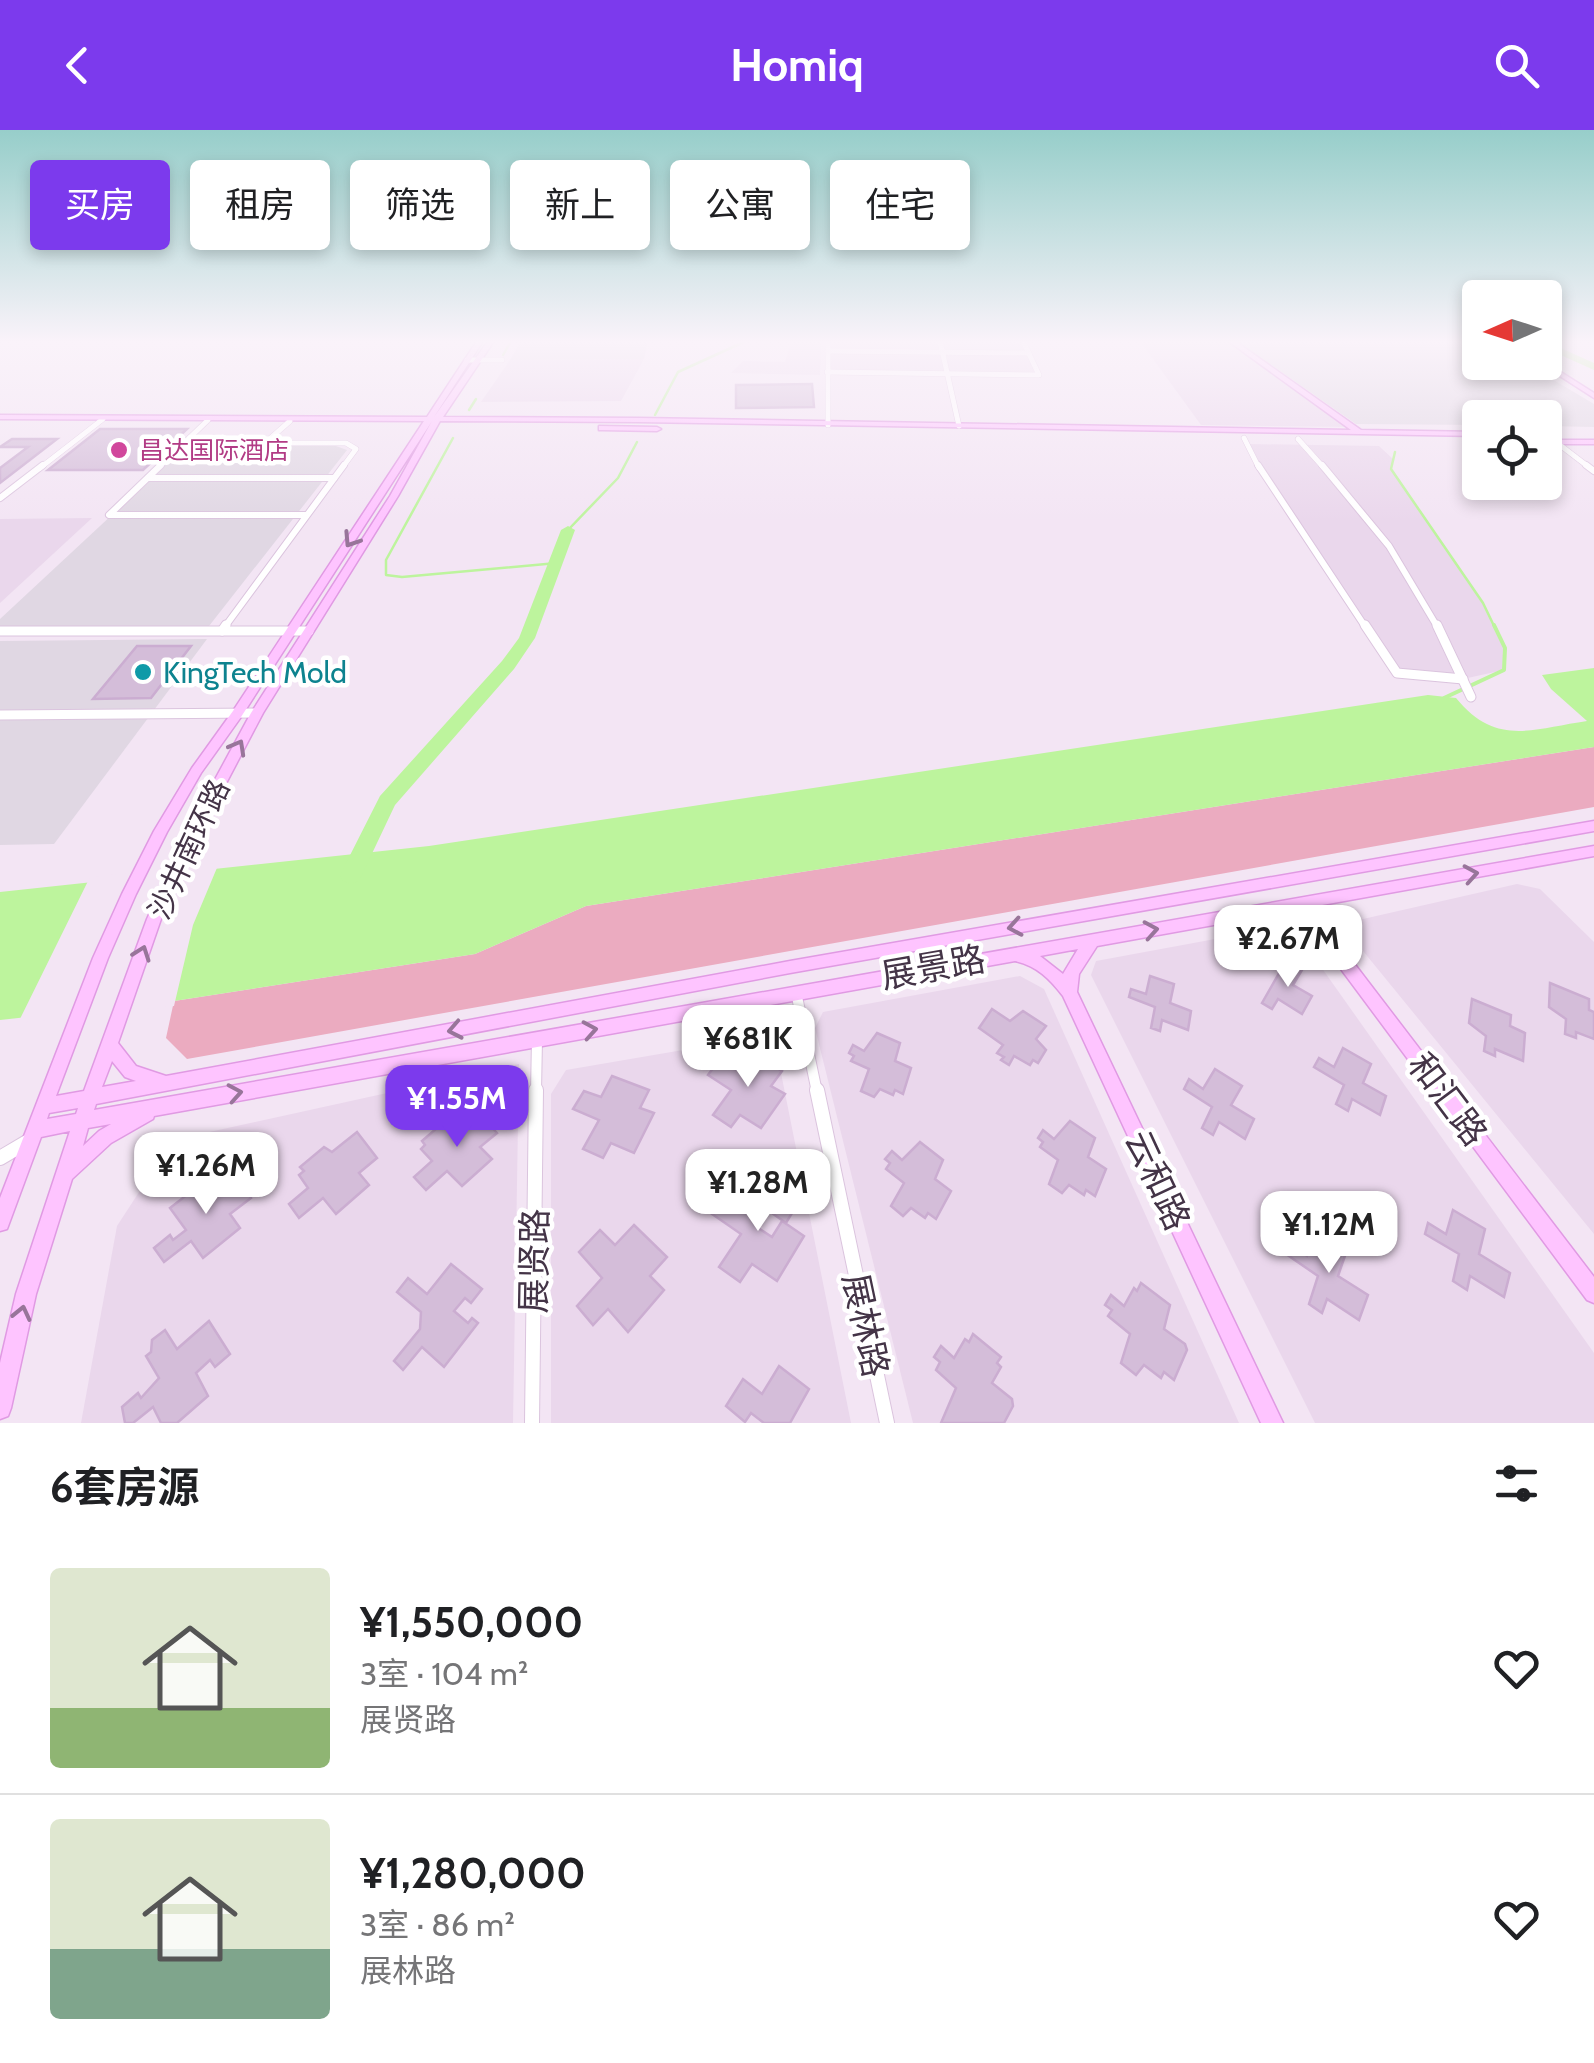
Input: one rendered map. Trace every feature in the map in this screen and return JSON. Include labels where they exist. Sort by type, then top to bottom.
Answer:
[{"type":"main road","name":"沙井南环路","points":[[0,1408],[26,1294],[82,1120],[154,918],[193,833],[258,713],[445,401]]},
{"type":"main road","points":[[1315,401],[1361,434]]},
{"type":"main road","points":[[394,427],[442,406],[469,420]]},
{"type":"main road","points":[[429,425],[469,420],[828,424],[1244,438],[1462,438]]},
{"type":"main road","points":[[0,421],[1462,437]]},
{"type":"main road","name":"沙井南环路","points":[[0,1222],[4,1198],[34,1133],[98,966],[158,836],[210,747],[237,714],[412,442],[429,425]]},
{"type":"main road","points":[[394,427],[412,442]]},
{"type":"main road","points":[[1562,437],[1594,434]]},
{"type":"main road","points":[[1562,442],[1594,442]]},
{"type":"main road","name":"展景路","points":[[44,1106],[771,971],[1594,826]]},
{"type":"main road","name":"展景路","points":[[34,1133],[82,1120],[1594,851]]},
{"type":"main road","name":"和汇路","points":[[1301,904],[1594,1293]]},
{"type":"main road","points":[[1069,992],[1071,972],[1093,940]]},
{"type":"main road","points":[[1010,954],[1031,958],[1052,970],[1069,992]]},
{"type":"main road","name":"云和路","points":[[1069,992],[1272,1423]]},
{"type":"main road","points":[[109,1045],[131,1072],[167,1083]]},
{"type":"main road","points":[[65,1174],[105,1137],[158,1107]]},
{"type":"street","points":[[828,401],[828,424]]},
{"type":"street","points":[[954,401],[959,426]]},
{"type":"street","points":[[0,498],[98,422]]},
{"type":"street","points":[[205,423],[109,516],[306,516]]},
{"type":"street","points":[[265,444],[286,424]]},
{"type":"street","points":[[1244,438],[1260,470],[1397,673],[1464,680]]},
{"type":"street","points":[[1298,439],[1358,504],[1459,666],[1471,698]]},
{"type":"street","points":[[183,444],[346,442],[356,449],[222,631]]},
{"type":"street","points":[[1562,447],[1594,471]]},
{"type":"street","points":[[148,478],[334,478]]},
{"type":"street","points":[[0,630],[309,631]]},
{"type":"street","points":[[0,715],[258,713]]},
{"type":"street","name":"展林路","points":[[796,992],[887,1423]]},
{"type":"street","name":"展贤路","points":[[532,1423],[536,1039]]},
{"type":"street","points":[[0,1158],[34,1133]]},
{"type":"shaded area","points":[[1184,401],[1316,401],[1352,427],[1201,425]]},
{"type":"shaded area","points":[[1324,401],[1462,401],[1462,425],[1356,424]]},
{"type":"shaded area","points":[[1562,401],[1594,404],[1594,427],[1562,426]]},
{"type":"shaded area","points":[[1247,444],[1379,446],[1393,459],[1391,469],[1483,603],[1505,648],[1504,670],[1463,679],[1397,673],[1260,470]]},
{"type":"shaded area","points":[[186,446],[336,446],[347,450],[202,635],[0,636],[0,619]]},
{"type":"shaded area","points":[[92,518],[0,603],[0,519]]},
{"type":"shaded area","points":[[207,639],[54,844],[0,845],[0,641]]},
{"type":"shaded area","points":[[1594,668],[1594,747],[586,906],[475,954],[174,1001],[0,1020],[0,892],[429,846],[1428,695],[1456,698],[1471,713],[1501,729],[1532,730],[1587,721],[1551,689],[1542,675]]},
{"type":"shaded area","points":[[1594,747],[1594,807],[187,1059],[166,1038],[174,1001],[475,954],[586,906]]},
{"type":"shaded area","points":[[1517,884],[1540,889],[1594,942],[1594,1234],[1341,924]]},
{"type":"shaded area","points":[[1275,928],[1302,940],[1594,1353],[1594,1423],[1315,1423],[1091,975],[1096,961]]},
{"type":"shaded area","points":[[1020,976],[1044,989],[1239,1423],[913,1423],[815,1028],[823,1012]]},
{"type":"shaded area","points":[[759,1037],[775,1043],[851,1423],[551,1423],[551,1094],[566,1070]]},
{"type":"shaded area","points":[[519,1064],[513,1423],[81,1423],[117,1226],[173,1140]]},
{"type":"pier","points":[[219,863],[193,925],[174,1006],[18,1023],[90,877]]},
{"type":"building","points":[[736,401],[814,401],[814,407],[736,408]]},
{"type":"building","name":"昌达国际酒店","points":[[100,429],[187,429],[143,470],[48,470]]},
{"type":"building","points":[[12,439],[57,439],[0,483],[0,468],[28,447],[0,447]]},
{"type":"building","name":"KingTech Mold","points":[[137,646],[191,646],[151,698],[93,699]]},
{"type":"building","points":[[1286,961],[1302,970],[1293,985],[1312,996],[1302,1014],[1278,999],[1272,1009],[1262,1003]]},
{"type":"building","points":[[1150,976],[1174,984],[1170,1003],[1191,1011],[1188,1030],[1162,1020],[1160,1031],[1151,1028],[1155,1007],[1129,997],[1131,989],[1146,994]]},
{"type":"building","points":[[1550,983],[1589,999],[1589,1010],[1594,1012],[1594,1039],[1576,1032],[1576,1038],[1565,1034],[1566,1019],[1549,1007]]},
{"type":"building","points":[[1472,999],[1511,1015],[1510,1026],[1525,1033],[1523,1061],[1495,1049],[1495,1056],[1484,1051],[1486,1036],[1469,1023]]},
{"type":"building","points":[[992,1009],[1010,1021],[1023,1011],[1046,1026],[1036,1039],[1046,1050],[1038,1063],[1033,1060],[1030,1065],[1014,1056],[1009,1065],[1001,1060],[1004,1057],[997,1053],[1003,1045],[979,1028]]},
{"type":"building","points":[[877,1033],[900,1043],[895,1061],[911,1068],[903,1094],[895,1090],[893,1095],[880,1089],[874,1097],[861,1091],[869,1069],[851,1061],[854,1056],[849,1053],[853,1045],[864,1051]]},
{"type":"building","points":[[1343,1048],[1371,1064],[1363,1083],[1386,1096],[1380,1115],[1352,1099],[1348,1111],[1336,1104],[1344,1085],[1314,1067],[1319,1058],[1334,1067]]},
{"type":"building","points":[[749,1051],[782,1071],[771,1086],[785,1094],[761,1128],[740,1115],[731,1127],[713,1115],[731,1090],[708,1075],[720,1059],[735,1069]]},
{"type":"building","points":[[1215,1069],[1242,1086],[1231,1105],[1254,1119],[1245,1139],[1219,1122],[1213,1135],[1202,1128],[1212,1107],[1184,1089],[1189,1079],[1203,1089]]},
{"type":"building","points":[[612,1076],[649,1090],[640,1108],[654,1113],[634,1153],[611,1143],[603,1158],[583,1149],[599,1120],[573,1109],[584,1091],[601,1097]]},
{"type":"building","points":[[474,1108],[497,1133],[480,1147],[492,1159],[462,1186],[447,1171],[426,1190],[414,1177],[432,1161],[421,1149],[425,1145],[422,1141],[444,1122],[451,1127]]},
{"type":"building","points":[[1070,1121],[1095,1138],[1088,1157],[1106,1169],[1095,1196],[1086,1190],[1084,1195],[1069,1185],[1062,1193],[1049,1184],[1058,1160],[1040,1147],[1043,1142],[1038,1138],[1043,1130],[1054,1139]]},
{"type":"building","points":[[357,1132],[377,1158],[359,1173],[369,1185],[336,1214],[323,1198],[299,1218],[289,1204],[308,1188],[299,1175],[304,1171],[300,1167],[324,1147],[332,1152]]},
{"type":"building","points":[[920,1142],[943,1160],[935,1179],[951,1191],[936,1219],[928,1213],[925,1218],[911,1208],[903,1216],[891,1206],[904,1183],[886,1169],[890,1163],[885,1159],[892,1151],[902,1160]]},
{"type":"building","points":[[232,1171],[251,1198],[230,1214],[240,1228],[203,1258],[191,1241],[164,1262],[154,1248],[170,1235],[173,1240],[186,1230],[170,1208],[197,1187],[204,1193]]},
{"type":"building","points":[[758,1183],[795,1208],[786,1223],[769,1211],[758,1228],[772,1237],[782,1221],[804,1236],[777,1281],[752,1264],[740,1282],[719,1267],[741,1234],[712,1214],[726,1194],[743,1206]]},
{"type":"building","points":[[1453,1210],[1485,1229],[1479,1254],[1510,1273],[1504,1297],[1470,1276],[1467,1290],[1453,1281],[1459,1254],[1425,1234],[1428,1223],[1446,1234]]},
{"type":"building","points":[[634,1225],[667,1257],[650,1276],[664,1290],[628,1332],[608,1309],[593,1325],[577,1306],[602,1278],[579,1252],[600,1230],[615,1245]]},
{"type":"building","points":[[1317,1230],[1347,1250],[1338,1276],[1368,1295],[1359,1320],[1327,1299],[1322,1313],[1309,1304],[1318,1276],[1286,1254],[1290,1243],[1307,1256]]},
{"type":"building","points":[[451,1264],[482,1289],[471,1303],[465,1298],[454,1311],[468,1323],[472,1318],[478,1323],[444,1367],[422,1347],[403,1370],[394,1361],[420,1329],[421,1312],[397,1292],[408,1278],[427,1294]]},
{"type":"building","points":[[1141,1283],[1170,1305],[1164,1329],[1185,1344],[1187,1350],[1174,1380],[1164,1372],[1161,1378],[1144,1365],[1136,1375],[1121,1363],[1130,1334],[1108,1316],[1112,1310],[1105,1305],[1111,1295],[1124,1306]]},
{"type":"building","points":[[209,1321],[230,1354],[215,1367],[210,1360],[196,1373],[208,1396],[177,1423],[161,1423],[153,1407],[133,1423],[125,1423],[122,1407],[138,1393],[141,1398],[159,1378],[146,1356],[151,1352],[152,1340],[165,1330],[177,1349]]},
{"type":"building","points":[[973,1334],[1001,1357],[997,1363],[1001,1367],[992,1383],[1012,1399],[1013,1406],[1004,1423],[941,1423],[956,1388],[936,1370],[940,1362],[934,1357],[941,1346],[954,1358],[965,1339],[969,1342]]},
{"type":"building","points":[[779,1366],[809,1389],[790,1423],[764,1423],[751,1413],[745,1422],[726,1406],[743,1379],[762,1394]]},
{"type":"waterway","points":[[469,410],[475,401]]},
{"type":"waterway","points":[[655,415],[662,401]]},
{"type":"waterway","points":[[453,438],[386,560],[386,575],[402,577],[557,563]]},
{"type":"waterway","points":[[568,530],[618,478],[637,442]]},
{"type":"waterway","points":[[1395,452],[1391,469],[1483,603],[1495,628]]},
{"type":"waterway","points":[[351,875],[387,801],[508,665],[527,638],[568,530]]},
{"type":"waterway","points":[[1444,698],[1504,670],[1505,648],[1494,625]]},
{"type":"place","name":"昌达国际酒店","points":[[119,450]]},
{"type":"place","name":"KingTech Mold","points":[[143,672]]}]
